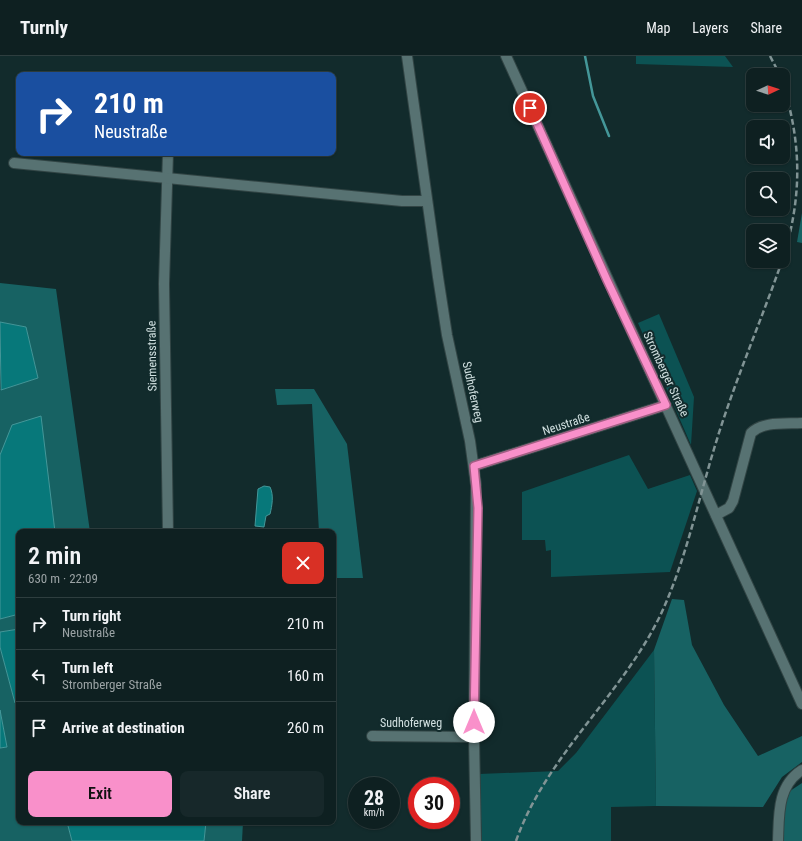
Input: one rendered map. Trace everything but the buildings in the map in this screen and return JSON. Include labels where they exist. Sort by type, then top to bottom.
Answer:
[{"type":"street","name":"Sudhoferweg","points":[[407,56],[447,335],[474,466],[478,508],[474,737],[476,841]]},
{"type":"street","name":"Stromberger Straße","points":[[506,56],[610,287],[666,405],[802,704]]},
{"type":"street","name":"Siemensstraße","points":[[168,156],[164,284],[168,529]]},
{"type":"street","points":[[14,163],[402,201],[427,201]]},
{"type":"street","name":"Neustraße","points":[[474,466],[666,405]]},
{"type":"street","points":[[716,515],[729,508],[734,501],[751,433],[756,428],[763,426],[802,423]]},
{"type":"street","name":"Sudhoferweg","points":[[372,736],[474,737]]},
{"type":"street","points":[[778,841],[780,804],[785,789],[802,770]]},
{"type":"shaded area","points":[[636,56],[725,56],[733,67],[636,64]]},
{"type":"shaded area","points":[[802,213],[802,243],[797,242]]},
{"type":"shaded area","points":[[0,283],[56,289],[90,529],[55,529],[40,416],[0,455],[0,389],[1,390],[38,378],[26,327],[0,322]]},
{"type":"shaded area","points":[[659,314],[694,397],[691,445],[638,323]]},
{"type":"shaded area","points":[[0,322],[26,327],[38,378],[1,390]]},
{"type":"shaded area","points":[[275,389],[314,389],[347,444],[363,578],[336,578],[336,529],[319,529],[312,404],[277,405]]},
{"type":"shaded area","points":[[41,416],[55,529],[16,529],[16,615],[0,619],[0,455],[12,425]]},
{"type":"shaded area","points":[[629,455],[648,489],[690,475],[697,491],[670,572],[551,577],[551,550],[546,551],[545,540],[522,540],[522,492]]},
{"type":"shaded area","points":[[264,486],[270,487],[272,493],[271,511],[270,514],[266,516],[264,527],[255,526],[258,489]]},
{"type":"shaded area","points":[[672,599],[684,600],[692,645],[724,705],[758,756],[802,736],[802,762],[782,777],[763,807],[656,806],[654,650]]},
{"type":"shaded area","points":[[16,615],[16,629],[0,632],[0,619]]},
{"type":"shaded area","points":[[16,629],[15,703],[0,647],[0,632]]},
{"type":"shaded area","points":[[0,647],[16,703],[16,825],[68,825],[72,841],[0,841],[0,748],[7,747],[0,710]]},
{"type":"shaded area","points":[[654,650],[656,806],[611,807],[611,841],[482,841],[479,774],[558,771],[576,753]]},
{"type":"shaded area","points":[[0,710],[7,747],[0,748]]},
{"type":"shaded area","points":[[802,783],[802,841],[784,841],[784,795]]},
{"type":"shaded area","points":[[68,825],[206,825],[204,841],[72,841]]},
{"type":"shaded area","points":[[206,825],[243,825],[242,841],[204,841]]},
{"type":"waterway","points":[[585,56],[593,96],[609,136]]},
{"type":"railway","points":[[770,56],[776,68]]},
{"type":"railway","points":[[790,110],[794,128],[797,171],[794,214],[790,232]]},
{"type":"railway","points":[[516,841],[529,810],[546,781],[564,754],[625,673],[644,645],[660,616],[684,555],[721,425],[780,268]]},
{"type":"route","points":[[474,722],[475,604],[478,508],[474,466],[666,405],[607,280],[530,108]]}]
